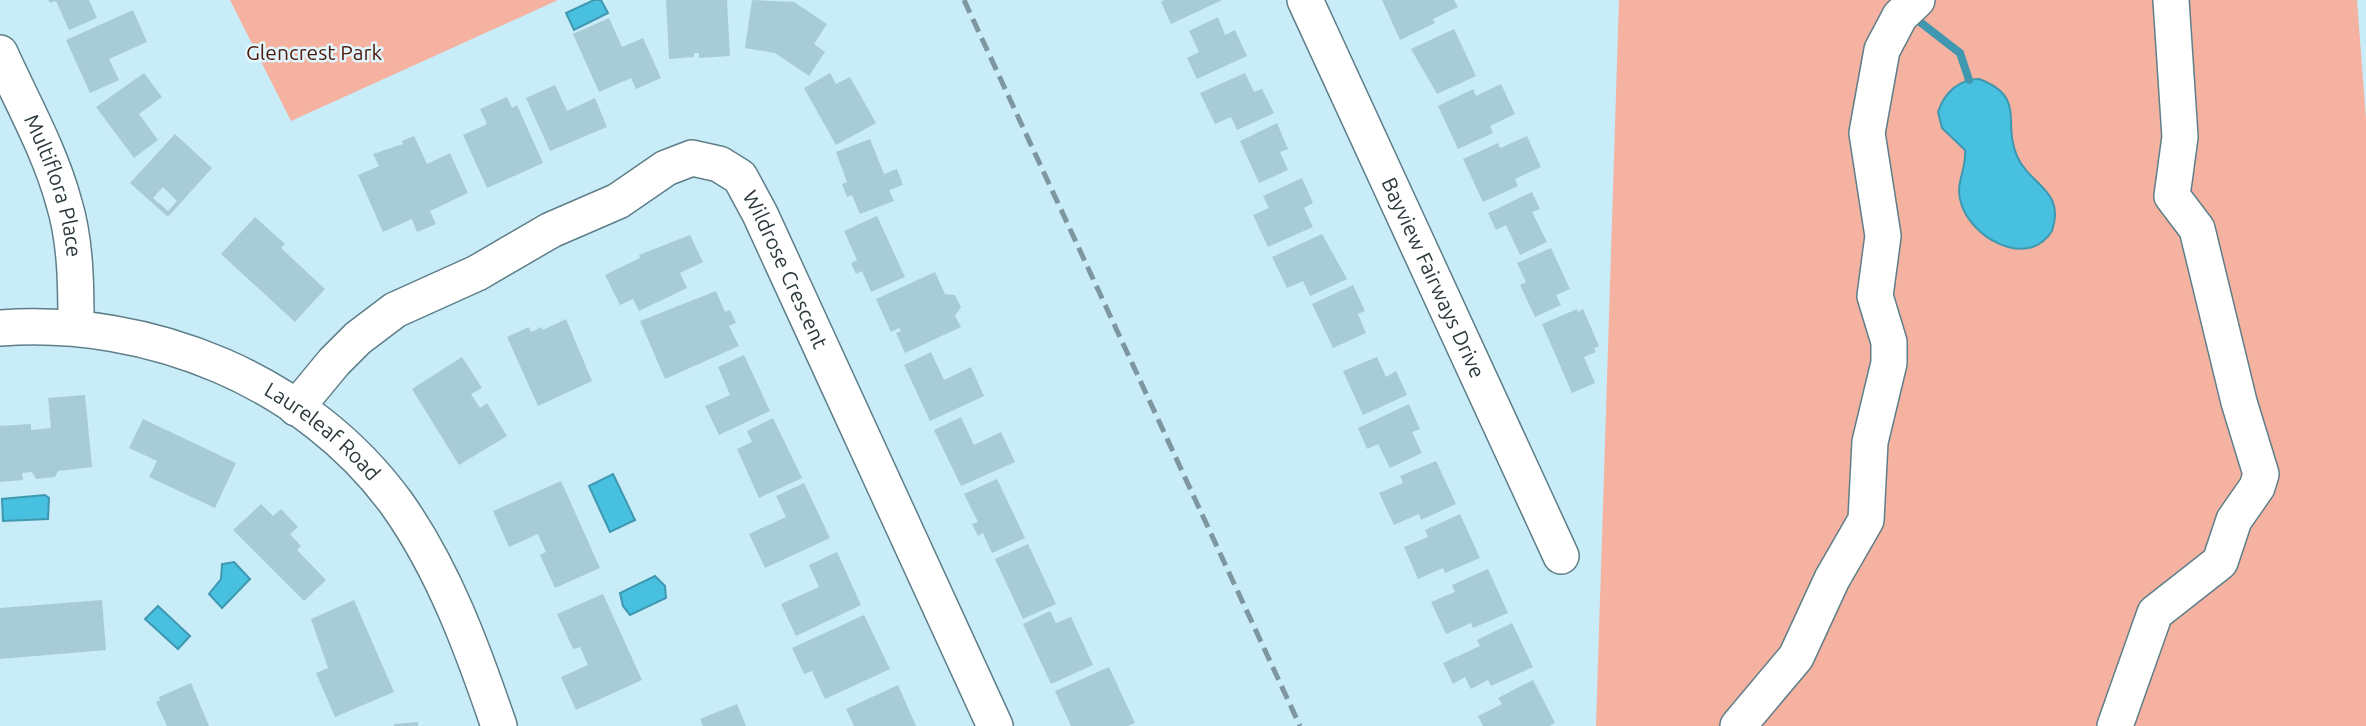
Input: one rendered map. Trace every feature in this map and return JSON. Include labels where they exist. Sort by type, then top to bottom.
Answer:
[{"type":"street","name":"Bayview Fairways Drive","points":[[1305,0],[1561,556]]},
{"type":"street","points":[[2115,726],[2155,613],[2220,562],[2234,520],[2256,487],[2261,474],[2248,435],[2197,229],[2172,196],[2180,137],[2171,0]]},
{"type":"street","points":[[1738,726],[1796,657],[1820,611],[1832,579],[1866,520],[1870,442],[1889,363],[1889,342],[1875,296],[1883,236],[1867,133],[1882,50],[1911,7]]},
{"type":"street","name":"Multiflora Place","points":[[0,53],[53,170],[65,205],[76,285],[76,327]]},
{"type":"street","name":"Wildrose Crescent","points":[[296,408],[358,338],[395,310],[477,273],[551,230],[618,201],[666,168],[692,158],[719,164],[740,177],[760,214],[995,726]]},
{"type":"street","name":"Laureleaf Road","points":[[0,328],[76,327],[134,336],[199,356],[236,371],[296,408],[367,469],[408,522],[432,561],[453,605],[499,726]]},
{"type":"green space","name":"Glencrest Park","points":[[230,0],[558,0],[291,121]]},
{"type":"green space","points":[[1619,0],[2357,0],[2366,120],[2366,726],[1596,726]]},
{"type":"water","points":[[594,0],[601,0],[608,13],[574,30],[566,13]]},
{"type":"water","points":[[1979,79],[1994,86],[2008,102],[2017,156],[2050,197],[2054,206],[2052,231],[2041,243],[2028,248],[1999,244],[1986,236],[1965,213],[1960,199],[1959,186],[1965,163],[1965,150],[1942,128],[1938,112],[1953,88],[1965,81]]},
{"type":"water","points":[[613,474],[635,520],[610,532],[589,486]]},
{"type":"water","points":[[45,495],[49,498],[48,519],[3,521],[2,499]]},
{"type":"water","points":[[234,562],[250,579],[222,608],[209,594],[221,579],[222,564]]},
{"type":"water","points":[[655,576],[665,586],[666,598],[630,615],[623,606],[620,593]]},
{"type":"water","points":[[158,606],[190,636],[178,649],[145,619]]},
{"type":"building","points":[[48,0],[89,0],[97,18],[69,30],[56,1],[50,3]]},
{"type":"building","points":[[666,0],[727,0],[730,56],[699,58],[699,53],[694,53],[694,57],[669,59]]},
{"type":"building","points":[[752,0],[794,2],[827,24],[814,44],[825,52],[809,76],[775,53],[745,48]]},
{"type":"building","points":[[1222,0],[1171,24],[1161,2]]},
{"type":"building","points":[[1382,0],[1454,0],[1458,7],[1433,19],[1435,23],[1400,40]]},
{"type":"building","points":[[133,10],[147,42],[109,59],[119,80],[90,93],[66,40]]},
{"type":"building","points":[[1218,17],[1225,35],[1235,30],[1247,56],[1197,79],[1187,58],[1199,52],[1189,31]]},
{"type":"building","points":[[609,18],[622,47],[643,38],[661,78],[636,89],[631,78],[599,92],[573,34]]},
{"type":"building","points":[[1454,29],[1476,76],[1437,94],[1411,49]]},
{"type":"building","points":[[144,73],[162,97],[139,114],[158,140],[134,158],[96,107]]},
{"type":"building","points":[[830,73],[836,84],[850,77],[876,123],[836,145],[804,88]]},
{"type":"building","points":[[1245,73],[1254,92],[1262,89],[1274,113],[1237,130],[1231,117],[1215,124],[1200,93]]},
{"type":"building","points":[[1501,84],[1515,114],[1490,126],[1493,133],[1458,149],[1438,106],[1473,89],[1476,96]]},
{"type":"building","points":[[555,85],[567,111],[595,98],[607,127],[550,151],[526,98]]},
{"type":"building","points":[[507,97],[512,108],[517,105],[543,163],[487,188],[463,135],[487,124],[480,109]]},
{"type":"building","points":[[1277,123],[1288,149],[1280,152],[1288,170],[1259,183],[1240,141]]},
{"type":"building","points":[[175,134],[212,168],[168,217],[130,183]],"holes":[[[163,187],[177,201],[168,211],[153,198]]]},
{"type":"building","points":[[414,136],[427,164],[450,153],[468,193],[430,211],[436,224],[417,232],[412,219],[383,232],[358,175],[379,166],[373,154],[403,144],[402,141]]},
{"type":"building","points":[[1527,136],[1541,167],[1515,179],[1518,186],[1483,202],[1463,159],[1498,143],[1500,148]]},
{"type":"building","points":[[870,139],[884,174],[897,169],[903,185],[889,190],[894,201],[860,214],[852,195],[847,197],[842,184],[847,182],[836,152]]},
{"type":"building","points":[[1302,178],[1313,203],[1304,208],[1313,227],[1268,247],[1253,215],[1269,208],[1263,196]]},
{"type":"building","points":[[1532,192],[1540,209],[1532,212],[1547,242],[1520,255],[1506,225],[1496,230],[1488,213]]},
{"type":"building","points":[[877,216],[905,277],[871,292],[862,271],[856,274],[851,263],[857,260],[844,231]]},
{"type":"building","points":[[255,217],[285,244],[281,248],[325,289],[295,322],[221,254]]},
{"type":"building","points":[[1322,234],[1347,279],[1310,296],[1303,281],[1287,288],[1272,257]]},
{"type":"building","points":[[690,235],[703,262],[680,273],[687,288],[639,311],[633,299],[620,305],[605,275],[640,258],[639,255]]},
{"type":"building","points":[[1551,248],[1570,289],[1556,295],[1561,305],[1535,317],[1520,285],[1526,282],[1517,263]]},
{"type":"building","points":[[935,272],[945,294],[955,295],[961,307],[955,316],[961,327],[905,353],[896,333],[901,331],[899,328],[891,332],[876,299]]},
{"type":"building","points":[[1353,285],[1365,311],[1358,314],[1366,333],[1333,348],[1312,304]]},
{"type":"building","points":[[716,291],[725,312],[730,310],[736,323],[729,326],[739,346],[665,379],[640,321]]},
{"type":"building","points":[[1577,309],[1578,312],[1583,309],[1599,346],[1594,348],[1596,352],[1584,357],[1595,383],[1572,393],[1542,324]]},
{"type":"building","points":[[566,319],[592,381],[538,406],[507,337],[529,327],[531,332],[542,327],[543,330]]},
{"type":"building","points":[[931,352],[944,380],[971,367],[984,396],[930,421],[904,365]]},
{"type":"building","points":[[744,355],[770,411],[719,435],[705,406],[730,395],[718,367]]},
{"type":"building","points":[[462,357],[482,388],[471,394],[480,408],[487,403],[507,436],[459,465],[412,389]]},
{"type":"building","points":[[1377,357],[1386,377],[1396,371],[1407,395],[1363,415],[1343,371]]},
{"type":"building","points":[[85,395],[92,467],[58,471],[55,477],[36,479],[32,472],[22,473],[23,480],[0,482],[0,426],[31,424],[31,430],[51,428],[48,398]]},
{"type":"building","points":[[1409,404],[1420,429],[1412,432],[1422,453],[1390,468],[1378,444],[1367,449],[1358,428]]},
{"type":"building","points":[[961,417],[974,445],[1001,432],[1015,462],[961,486],[934,430]]},
{"type":"building","points":[[773,418],[802,478],[759,498],[737,449],[752,442],[747,431]]},
{"type":"building","points":[[143,419],[236,463],[215,508],[149,477],[157,461],[129,448]]},
{"type":"building","points":[[1436,461],[1456,504],[1421,520],[1419,514],[1394,525],[1379,493],[1403,483],[1400,476]]},
{"type":"building","points":[[997,479],[1025,538],[992,553],[983,533],[978,536],[972,524],[978,522],[964,494]]},
{"type":"building","points":[[561,481],[600,568],[555,588],[540,555],[546,552],[538,534],[509,547],[493,511]]},
{"type":"building","points":[[804,483],[830,538],[765,568],[749,534],[786,517],[776,496]]},
{"type":"building","points":[[261,504],[273,516],[281,509],[298,527],[290,534],[301,546],[297,550],[326,580],[304,601],[233,530]]},
{"type":"building","points":[[1460,514],[1480,558],[1445,573],[1443,568],[1418,579],[1404,547],[1428,537],[1425,530]]},
{"type":"building","points":[[1028,544],[1056,604],[1023,619],[995,559]]},
{"type":"building","points":[[837,552],[861,605],[796,636],[781,604],[819,587],[809,565]]},
{"type":"building","points":[[1488,569],[1508,613],[1473,628],[1471,623],[1446,634],[1431,602],[1455,592],[1452,585]]},
{"type":"building","points":[[603,594],[642,680],[576,710],[561,677],[588,665],[580,647],[573,649],[557,614]]},
{"type":"building","points":[[102,600],[106,650],[0,659],[0,608]]},
{"type":"building","points":[[354,600],[394,692],[335,717],[316,673],[328,668],[311,619]]},
{"type":"building","points":[[1050,611],[1056,623],[1071,617],[1093,665],[1051,684],[1023,624]]},
{"type":"building","points":[[864,615],[890,669],[825,699],[812,671],[804,674],[792,648]]},
{"type":"building","points":[[1512,623],[1533,667],[1491,686],[1488,680],[1471,689],[1465,677],[1453,684],[1443,663],[1480,646],[1477,640]]},
{"type":"building","points":[[1109,667],[1135,723],[1128,726],[1071,726],[1055,691]]},
{"type":"building","points":[[1533,680],[1555,723],[1549,726],[1483,726],[1478,716],[1502,704],[1498,698]]},
{"type":"building","points":[[191,683],[209,726],[167,726],[156,702],[160,700],[159,697]]},
{"type":"building","points":[[898,685],[916,726],[854,726],[846,709]]},
{"type":"building","points":[[737,704],[746,726],[703,726],[700,719]]},
{"type":"building","points":[[418,722],[418,726],[394,726],[394,724]]},
{"type":"waterway","points":[[1911,15],[1960,53],[1969,80]]},
{"type":"railway","points":[[964,0],[1300,726]]}]
